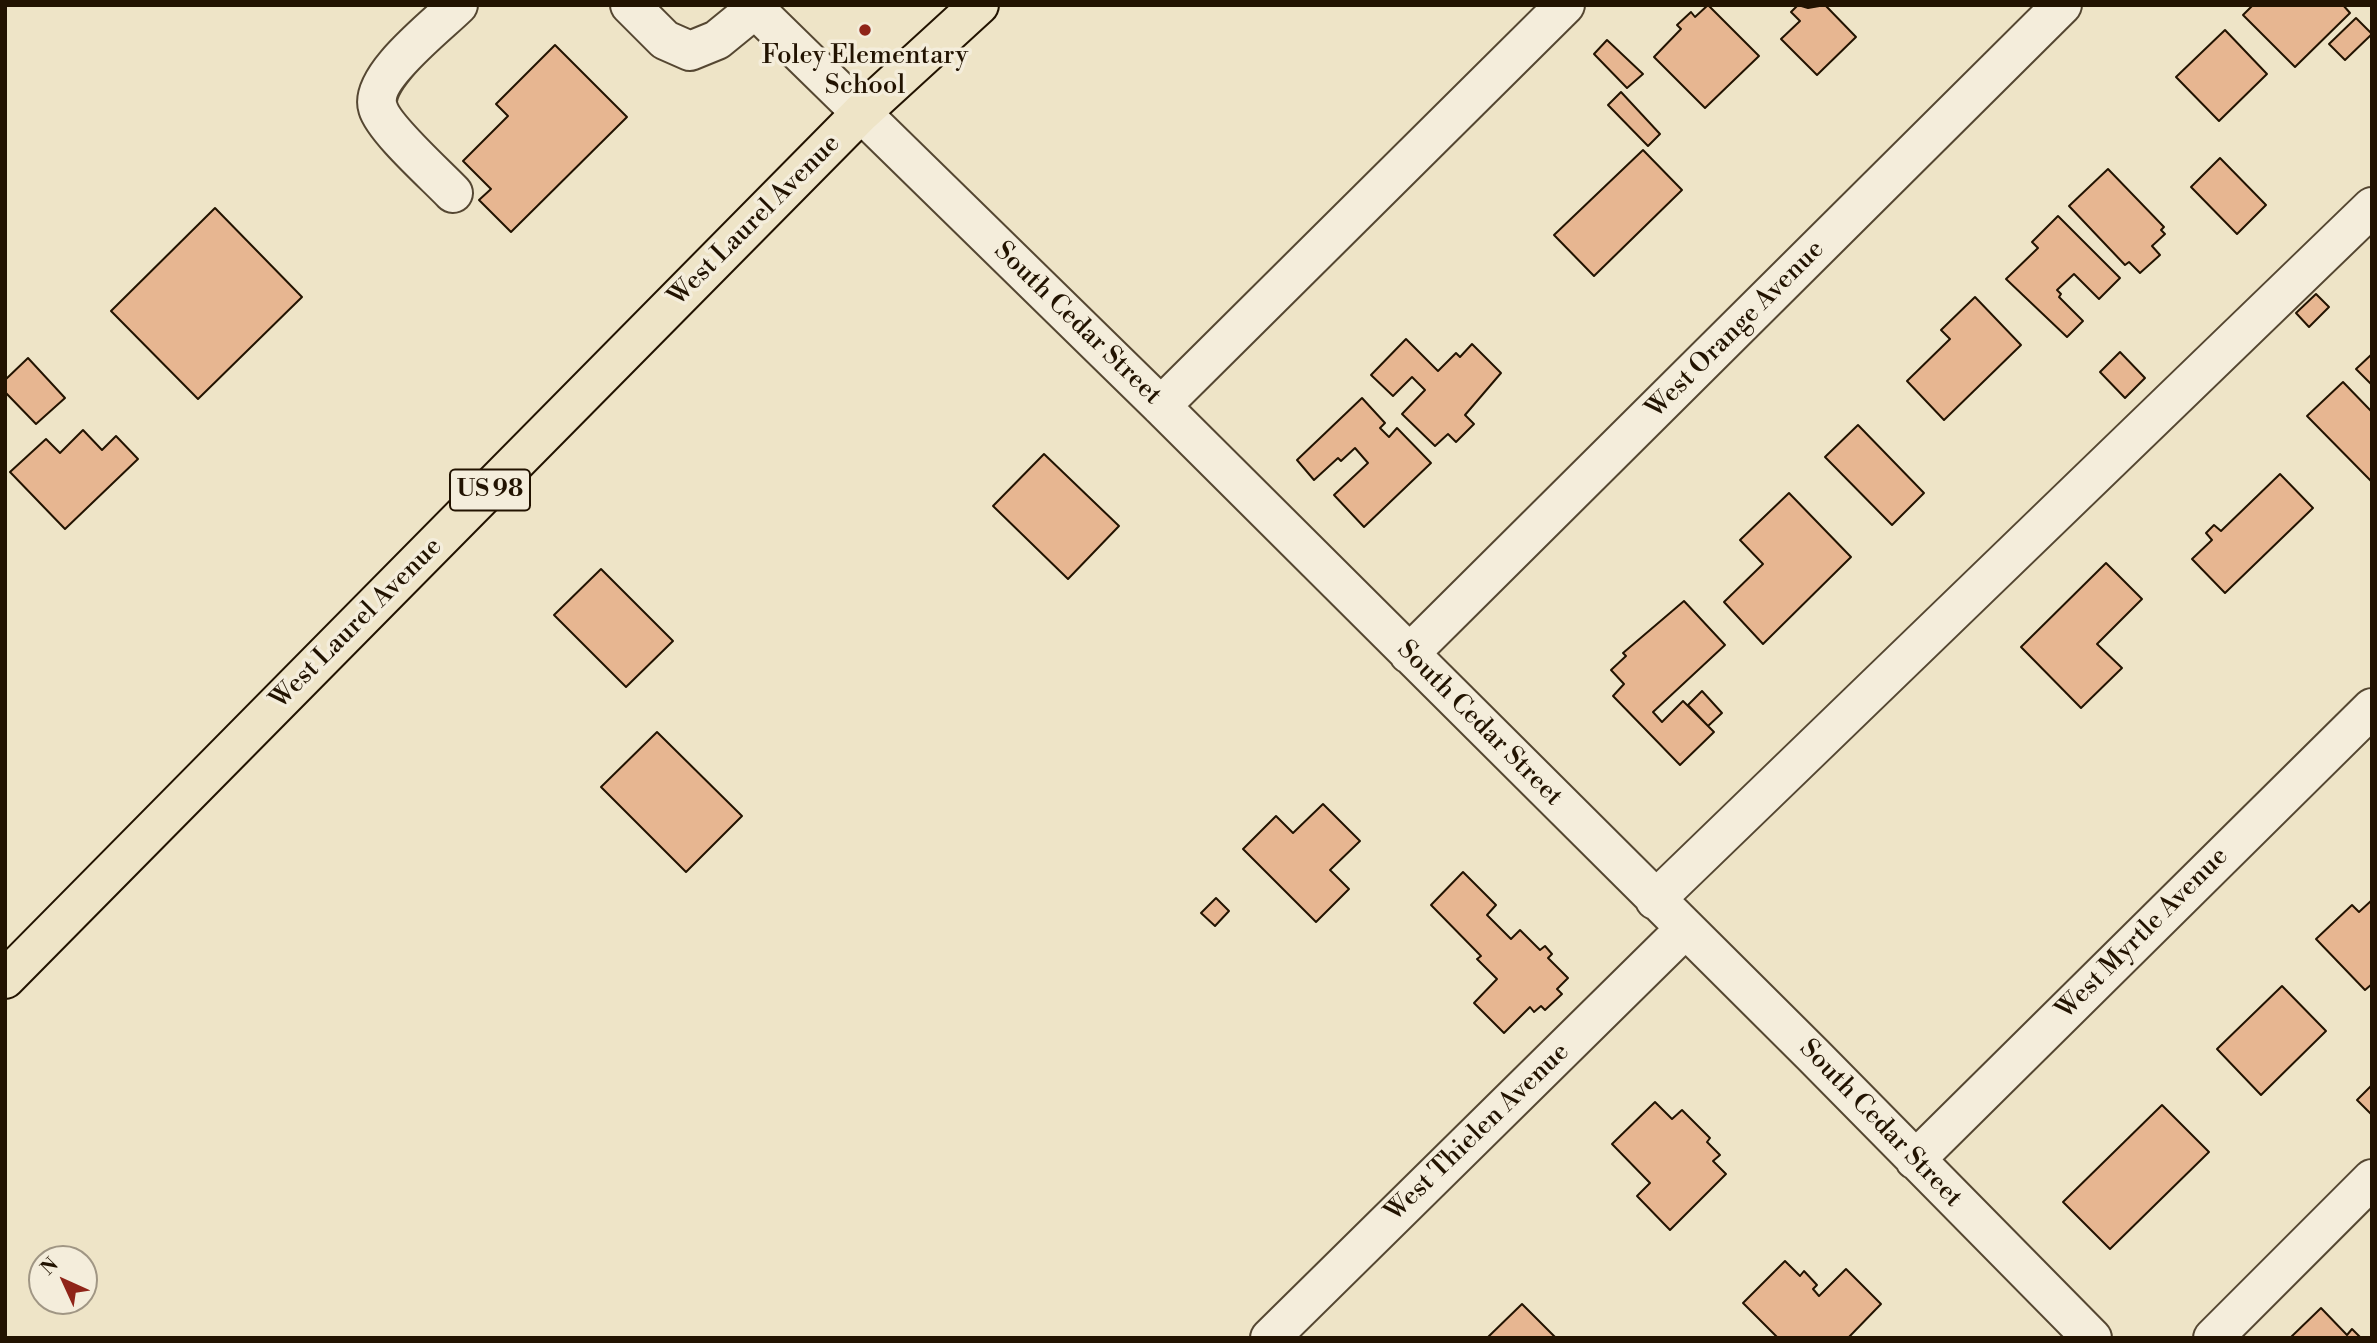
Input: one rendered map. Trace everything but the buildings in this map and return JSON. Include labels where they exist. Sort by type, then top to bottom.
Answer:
[{"type":"main road","name":"West Laurel Avenue","points":[[5,979],[861,113],[979,5]]},
{"type":"street","points":[[453,193],[385,121],[377,107],[379,85],[458,5]]},
{"type":"street","points":[[630,5],[665,40],[690,51],[717,40],[753,7]]},
{"type":"street","points":[[1161,406],[1565,5]]},
{"type":"street","name":"West Orange Avenue","points":[[1409,654],[2062,5]]},
{"type":"street","name":"South Cedar Street","points":[[753,7],[1161,406],[2092,1338]]},
{"type":"street","points":[[1655,900],[2372,207]]},
{"type":"street","name":"West Myrtle Avenue","points":[[1915,1160],[2372,708]]},
{"type":"street","name":"West Thielen Avenue","points":[[1270,1338],[1685,929]]},
{"type":"street","points":[[2213,1338],[2372,1179]]},
{"type":"place","name":"Foley Elementary School","points":[[865,30]]}]
